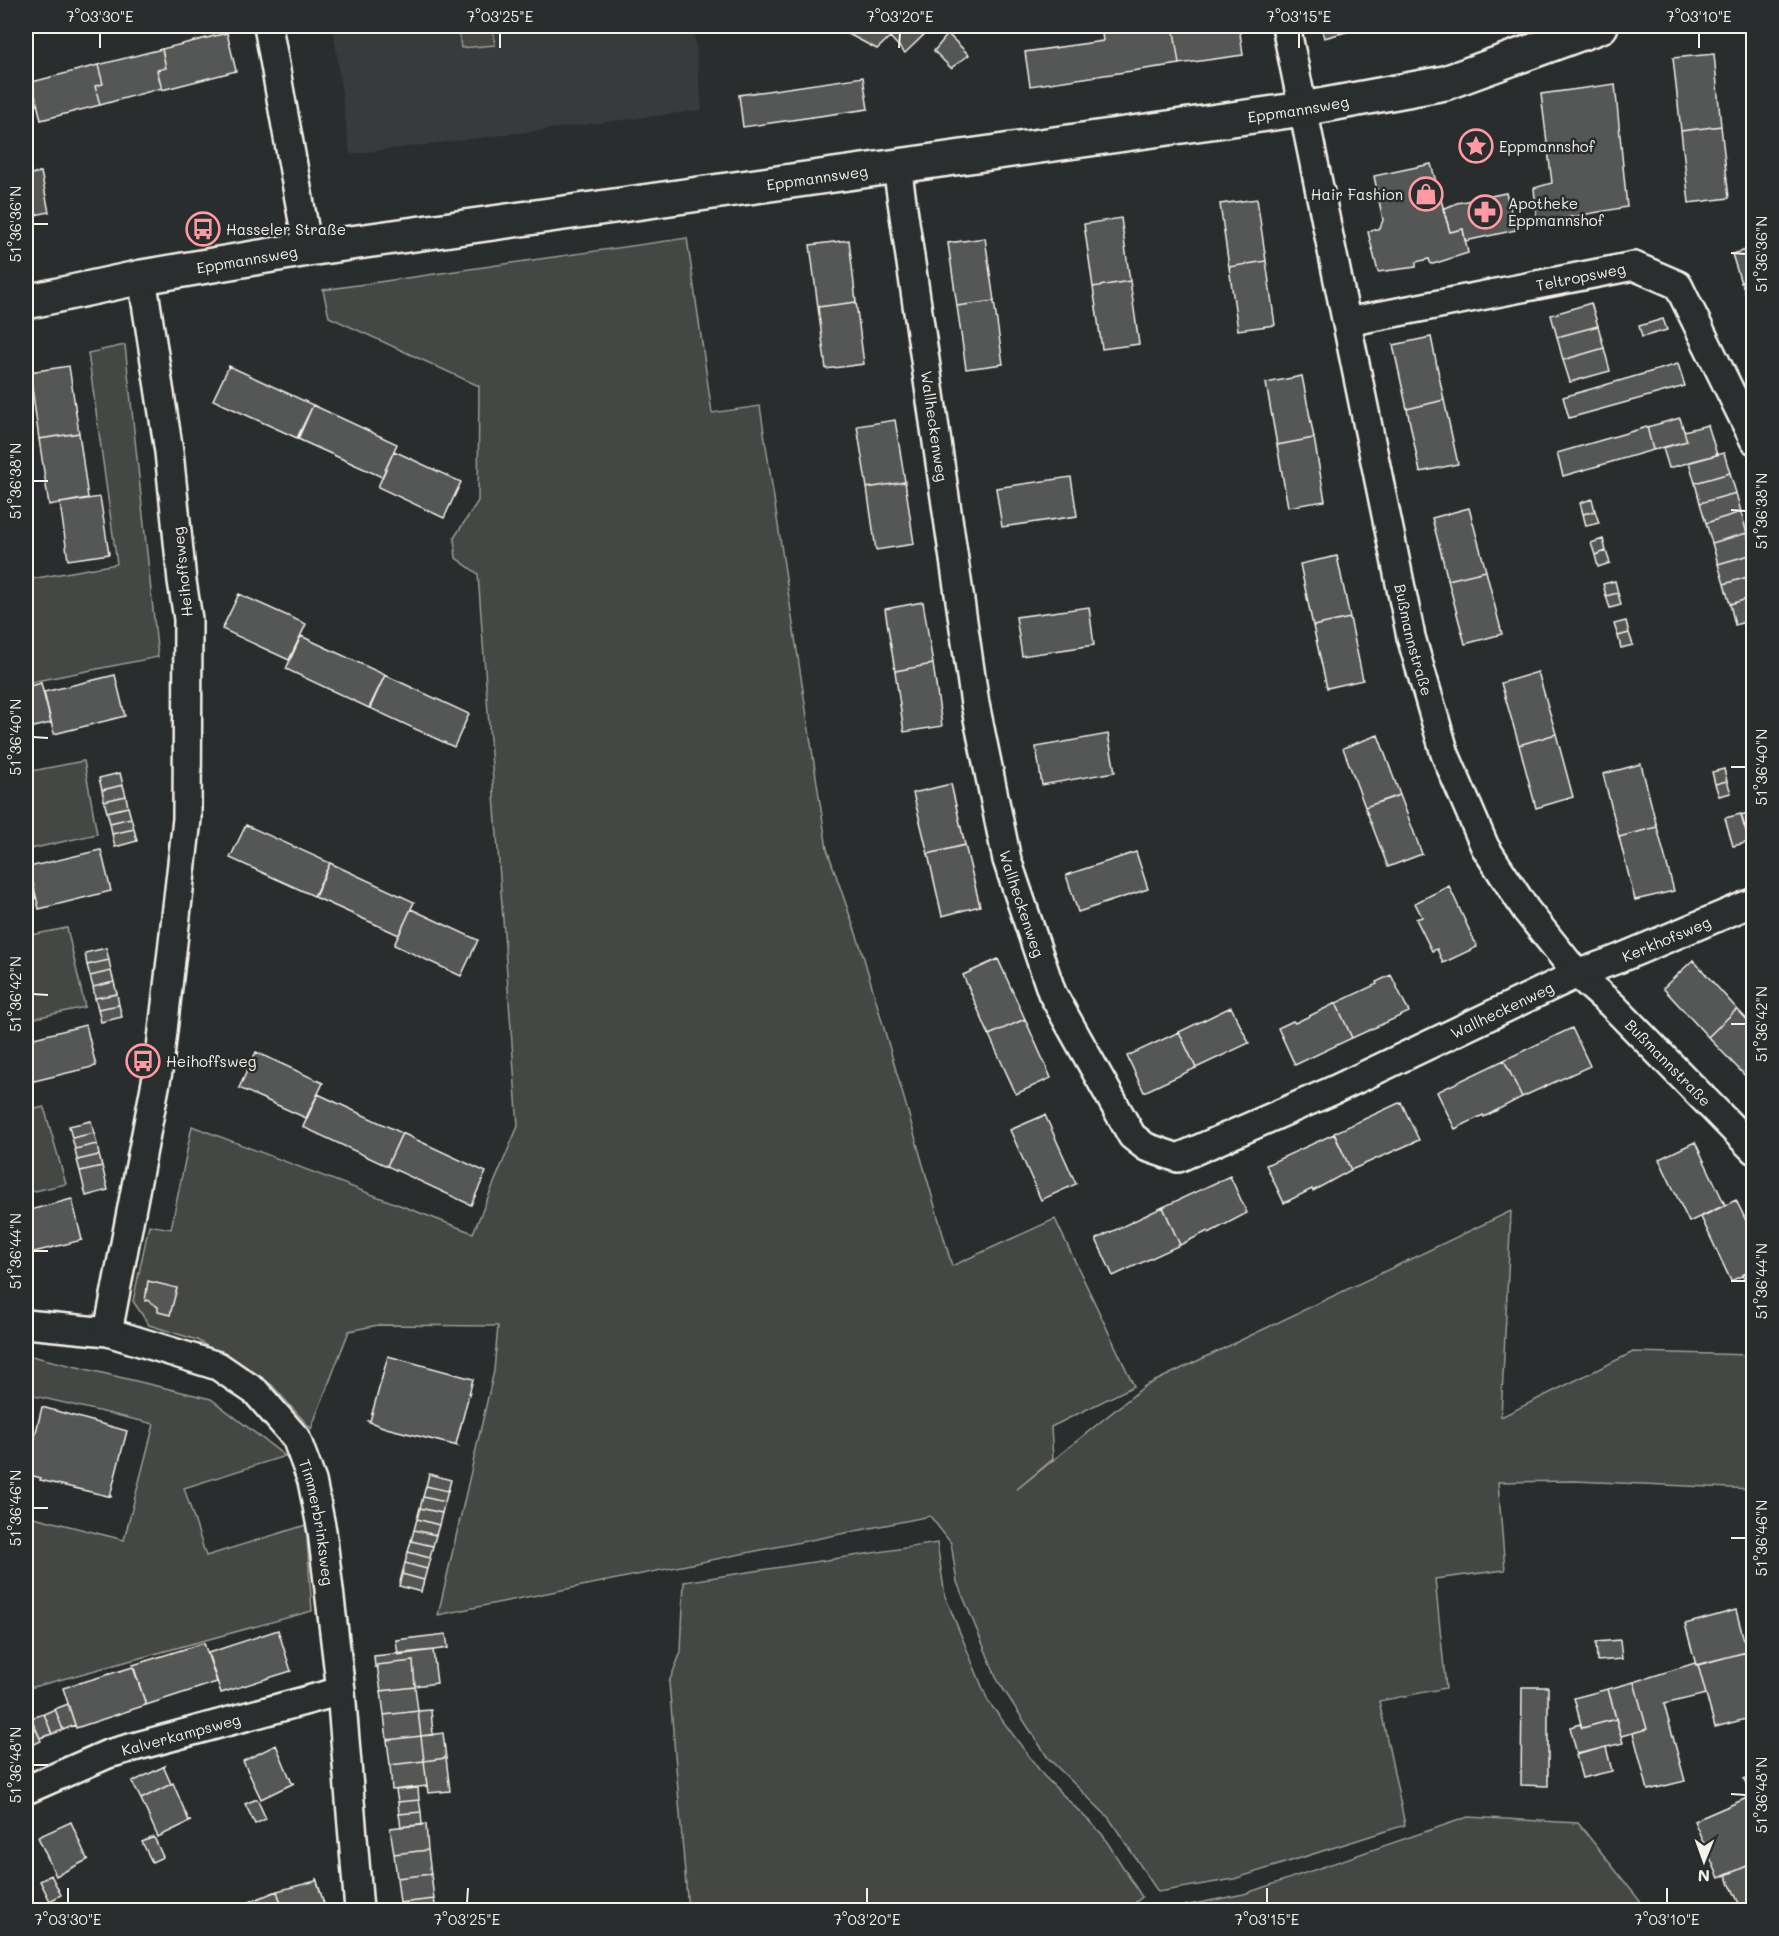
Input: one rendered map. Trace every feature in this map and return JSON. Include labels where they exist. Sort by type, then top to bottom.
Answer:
[{"type":"street","points":[[268,26],[308,249]]},
{"type":"street","name":"Bußmannstraße","points":[[1286,26],[1411,637],[1444,754],[1485,847],[1526,910],[1577,974],[1612,1005],[1754,1150]]},
{"type":"street","name":"Eppmannsweg","points":[[26,302],[142,277],[308,249],[1303,109],[1445,83],[1601,26]]},
{"type":"street","name":"Wallheckenweg","points":[[897,167],[975,704],[1007,860],[1052,993],[1132,1136],[1146,1148],[1178,1158],[1334,1090],[1577,974]]},
{"type":"street","name":"Teltropsweg","points":[[1347,322],[1634,266],[1678,285],[1754,440]]},
{"type":"street","name":"Heihoffsweg","points":[[108,1332],[159,1066],[187,819],[188,618],[169,452],[142,277]]},
{"type":"street","name":"Kerkhofsweg","points":[[1577,974],[1754,902]]},
{"type":"street","name":"Timmerbrinksweg","points":[[26,1324],[108,1332],[218,1366],[256,1392],[296,1438],[312,1481],[322,1531],[341,1691],[359,1911]]},
{"type":"street","name":"Kalverkampsweg","points":[[26,1790],[108,1754],[341,1691]]},
{"type":"shaded area","points":[[333,26],[694,26],[702,110],[350,154]]},
{"type":"shaded area","points":[[458,26],[492,26],[495,45],[461,48]]},
{"type":"shaded area","points":[[687,238],[712,413],[760,406],[827,849],[861,948],[952,1266],[1055,1219],[1134,1386],[1051,1427],[1053,1459],[1016,1490],[1145,1386],[1511,1211],[1501,1417],[1633,1352],[1753,1355],[1753,1489],[1575,1481],[1498,1482],[1505,1570],[1435,1579],[1446,1688],[1379,1701],[1405,1825],[1234,1879],[1158,1892],[1109,1818],[1048,1758],[998,1681],[957,1582],[951,1543],[930,1516],[438,1615],[494,1371],[498,1326],[378,1325],[349,1331],[311,1429],[272,1385],[197,1340],[149,1325],[133,1301],[149,1225],[171,1229],[192,1126],[473,1233],[518,1126],[478,574],[456,558],[454,538],[478,501],[479,386],[329,317],[323,290]]},
{"type":"shaded area","points":[[125,345],[158,657],[26,683],[26,580],[117,564],[88,353]]},
{"type":"shaded area","points":[[84,761],[97,834],[26,850],[26,772]]},
{"type":"shaded area","points":[[67,928],[85,1007],[26,1020],[26,936]]},
{"type":"shaded area","points":[[44,1107],[66,1184],[26,1193],[26,1111]]},
{"type":"shaded area","points":[[27,1355],[211,1399],[285,1456],[184,1488],[206,1556],[306,1525],[312,1611],[26,1689],[26,1515],[124,1540],[154,1424],[26,1394]]},
{"type":"shaded area","points":[[937,1543],[945,1596],[988,1701],[1043,1775],[1102,1834],[1142,1897],[1126,1910],[688,1910],[669,1682],[681,1652],[684,1582]]},
{"type":"shaded area","points":[[1468,1817],[1578,1823],[1647,1910],[1164,1910],[1244,1894]]},
{"type":"building","points":[[833,26],[929,26],[931,28],[905,53],[890,37],[877,49]]},
{"type":"building","points":[[1101,26],[1210,26],[1174,31],[1179,64],[1030,86],[1025,52],[1103,41]]},
{"type":"building","points":[[1210,26],[1239,26],[1243,55],[1179,64],[1174,31]]},
{"type":"building","points":[[1321,26],[1368,26],[1324,38]]},
{"type":"building","points":[[227,33],[236,71],[162,90],[157,70],[166,68],[162,49]]},
{"type":"building","points":[[948,34],[969,55],[951,68],[934,51]]},
{"type":"building","points":[[162,49],[166,68],[157,70],[162,88],[100,105],[95,86],[103,84],[98,65]]},
{"type":"building","points":[[1714,54],[1721,126],[1681,131],[1673,58]]},
{"type":"building","points":[[98,65],[103,84],[95,86],[100,105],[41,120],[32,82]]},
{"type":"building","points":[[863,77],[868,109],[743,127],[739,95]]},
{"type":"building","points":[[1615,84],[1627,207],[1537,223],[1534,188],[1552,183],[1541,94]]},
{"type":"building","points":[[1721,126],[1729,198],[1689,203],[1681,131]]},
{"type":"building","points":[[1431,164],[1450,232],[1463,229],[1468,253],[1433,264],[1429,259],[1416,262],[1416,267],[1378,272],[1368,232],[1380,228],[1383,220],[1374,176]]},
{"type":"building","points":[[41,172],[49,212],[26,217],[26,175]]},
{"type":"building","points":[[1506,193],[1516,230],[1465,241],[1463,229],[1450,232],[1443,209],[1457,203]]},
{"type":"building","points":[[1257,199],[1266,261],[1229,267],[1220,204]]},
{"type":"building","points":[[1121,218],[1130,281],[1093,287],[1084,224]]},
{"type":"building","points":[[985,238],[994,301],[957,306],[948,243]]},
{"type":"building","points":[[849,240],[856,302],[818,307],[810,245]]},
{"type":"building","points":[[1754,248],[1754,279],[1741,283],[1732,254]]},
{"type":"building","points":[[1266,261],[1275,325],[1238,330],[1229,267]]},
{"type":"building","points":[[1754,279],[1754,306],[1749,307],[1742,282]]},
{"type":"building","points":[[1130,281],[1139,344],[1102,349],[1093,287]]},
{"type":"building","points":[[994,301],[1003,364],[966,369],[957,306]]},
{"type":"building","points":[[856,302],[864,364],[826,369],[818,307]]},
{"type":"building","points":[[1591,303],[1598,326],[1557,337],[1551,315]]},
{"type":"building","points":[[1754,306],[1754,323],[1749,307]]},
{"type":"building","points":[[1663,319],[1667,330],[1642,337],[1639,326]]},
{"type":"building","points":[[1598,326],[1604,348],[1563,360],[1557,337]]},
{"type":"building","points":[[1431,337],[1444,400],[1407,409],[1393,345]]},
{"type":"building","points":[[1604,348],[1610,371],[1570,382],[1563,360]]},
{"type":"building","points":[[1678,364],[1685,386],[1569,418],[1563,397]]},
{"type":"building","points":[[69,366],[79,433],[39,439],[30,372]]},
{"type":"building","points":[[229,366],[313,405],[297,438],[213,400]]},
{"type":"building","points":[[1302,376],[1314,438],[1277,445],[1266,383]]},
{"type":"building","points":[[1444,400],[1458,464],[1420,472],[1407,409]]},
{"type":"building","points":[[313,405],[397,444],[382,477],[298,439]]},
{"type":"building","points":[[1680,418],[1687,441],[1653,450],[1647,427]]},
{"type":"building","points":[[895,420],[905,482],[867,488],[857,426]]},
{"type":"building","points":[[1708,425],[1717,455],[1669,468],[1663,448],[1687,441],[1684,431]]},
{"type":"building","points":[[1647,427],[1653,450],[1563,476],[1557,453]]},
{"type":"building","points":[[79,433],[88,498],[49,505],[39,439]]},
{"type":"building","points":[[1314,438],[1325,501],[1288,507],[1277,445]]},
{"type":"building","points":[[394,451],[461,482],[444,518],[378,487]]},
{"type":"building","points":[[1724,453],[1730,473],[1695,483],[1689,462]]},
{"type":"building","points":[[1730,473],[1736,493],[1700,503],[1695,483]]},
{"type":"building","points":[[1071,477],[1077,516],[1002,527],[996,488]]},
{"type":"building","points":[[905,482],[914,544],[876,550],[867,488]]},
{"type":"building","points":[[1736,493],[1741,512],[1706,523],[1700,503]]},
{"type":"building","points":[[100,497],[109,554],[68,560],[60,503]]},
{"type":"building","points":[[1592,499],[1595,511],[1583,514],[1580,503]]},
{"type":"building","points":[[1469,508],[1486,571],[1448,580],[1432,518]]},
{"type":"building","points":[[1595,511],[1599,523],[1586,526],[1583,514]]},
{"type":"building","points":[[1741,512],[1747,533],[1712,543],[1706,523]]},
{"type":"building","points":[[1747,533],[1753,554],[1718,564],[1712,543]]},
{"type":"building","points":[[1603,539],[1606,551],[1595,555],[1591,543]]},
{"type":"building","points":[[1606,551],[1610,563],[1598,567],[1595,555]]},
{"type":"building","points":[[1753,554],[1754,575],[1724,584],[1718,564]]},
{"type":"building","points":[[1337,556],[1350,618],[1313,626],[1300,564]]},
{"type":"building","points":[[1486,571],[1502,634],[1465,644],[1448,580]]},
{"type":"building","points":[[1754,575],[1754,597],[1730,604],[1724,584]]},
{"type":"building","points":[[1615,581],[1618,593],[1606,596],[1603,584]]},
{"type":"building","points":[[1618,593],[1621,605],[1610,608],[1606,596]]},
{"type":"building","points":[[239,594],[306,624],[289,660],[222,629]]},
{"type":"building","points":[[1754,597],[1754,619],[1735,625],[1730,604]]},
{"type":"building","points":[[923,602],[933,664],[895,671],[885,609]]},
{"type":"building","points":[[1089,607],[1094,645],[1022,656],[1016,617]]},
{"type":"building","points":[[1350,618],[1363,680],[1327,688],[1313,626]]},
{"type":"building","points":[[1626,621],[1629,633],[1618,636],[1614,624]]},
{"type":"building","points":[[1629,633],[1633,645],[1621,648],[1618,636]]},
{"type":"building","points":[[301,636],[385,675],[369,708],[286,669]]},
{"type":"building","points":[[933,664],[942,726],[904,732],[895,671]]},
{"type":"building","points":[[1538,672],[1556,734],[1519,745],[1501,683]]},
{"type":"building","points":[[115,675],[125,716],[54,734],[44,692]]},
{"type":"building","points":[[385,675],[469,714],[454,747],[370,708]]},
{"type":"building","points":[[41,683],[51,723],[26,729],[26,687]]},
{"type":"building","points":[[1108,734],[1115,772],[1042,785],[1036,747]]},
{"type":"building","points":[[1556,734],[1573,797],[1536,808],[1519,745]]},
{"type":"building","points":[[1378,735],[1400,795],[1365,807],[1343,748]]},
{"type":"building","points":[[1641,764],[1657,827],[1619,837],[1603,774]]},
{"type":"building","points":[[1724,769],[1727,781],[1715,784],[1712,772]]},
{"type":"building","points":[[120,773],[123,785],[102,790],[99,778]]},
{"type":"building","points":[[1727,781],[1731,793],[1719,796],[1715,784]]},
{"type":"building","points":[[951,784],[965,845],[928,854],[913,793]]},
{"type":"building","points":[[123,785],[126,796],[104,801],[102,790]]},
{"type":"building","points":[[1400,795],[1422,854],[1388,867],[1365,807]]},
{"type":"building","points":[[126,796],[128,807],[107,812],[104,801]]},
{"type":"building","points":[[128,807],[131,818],[110,823],[107,812]]},
{"type":"building","points":[[1748,813],[1751,823],[1744,826],[1741,815]]},
{"type":"building","points":[[1741,814],[1749,842],[1733,846],[1725,818]]},
{"type":"building","points":[[131,818],[134,829],[112,834],[110,823]]},
{"type":"building","points":[[246,825],[330,863],[314,896],[230,858]]},
{"type":"building","points":[[1657,827],[1674,891],[1635,900],[1619,837]]},
{"type":"building","points":[[134,829],[137,841],[115,847],[112,834]]},
{"type":"building","points":[[965,845],[980,906],[942,916],[928,854]]},
{"type":"building","points":[[101,850],[111,891],[39,909],[29,867]]},
{"type":"building","points":[[1136,852],[1148,889],[1078,912],[1066,875]]},
{"type":"building","points":[[26,857],[36,898],[26,901]]},
{"type":"building","points":[[330,863],[414,902],[399,935],[315,897]]},
{"type":"building","points":[[1449,886],[1477,947],[1443,963],[1437,949],[1432,951],[1416,919],[1422,917],[1415,903]]},
{"type":"building","points":[[411,909],[478,940],[461,976],[394,945]]},
{"type":"building","points":[[106,948],[109,960],[87,965],[85,953]]},
{"type":"building","points":[[998,959],[1025,1019],[989,1035],[963,975]]},
{"type":"building","points":[[109,960],[111,971],[90,976],[87,965]]},
{"type":"building","points":[[1693,960],[1737,1009],[1708,1037],[1663,988]]},
{"type":"building","points":[[111,971],[114,982],[93,987],[90,976]]},
{"type":"building","points":[[1391,975],[1409,1012],[1352,1038],[1336,1003]]},
{"type":"building","points":[[114,982],[117,994],[95,998],[93,987]]},
{"type":"building","points":[[117,994],[119,1005],[98,1009],[95,998]]},
{"type":"building","points":[[1336,1003],[1352,1038],[1295,1065],[1278,1028],[1293,1021],[1295,1023]]},
{"type":"building","points":[[119,1005],[122,1017],[101,1022],[98,1009]]},
{"type":"building","points":[[1231,1007],[1249,1043],[1196,1068],[1179,1032]]},
{"type":"building","points":[[1737,1009],[1754,1027],[1754,1085],[1708,1037]]},
{"type":"building","points":[[1025,1019],[1051,1078],[1016,1094],[989,1035]]},
{"type":"building","points":[[86,1025],[96,1066],[26,1083],[26,1040]]},
{"type":"building","points":[[1572,1028],[1590,1066],[1522,1097],[1504,1060]]},
{"type":"building","points":[[1179,1032],[1196,1068],[1144,1092],[1127,1056]]},
{"type":"building","points":[[256,1052],[323,1083],[306,1118],[239,1088]]},
{"type":"building","points":[[1504,1060],[1522,1097],[1455,1129],[1437,1092]]},
{"type":"building","points":[[318,1094],[402,1133],[387,1166],[303,1127]]},
{"type":"building","points":[[1401,1102],[1419,1140],[1351,1170],[1334,1133]]},
{"type":"building","points":[[1045,1115],[1076,1184],[1041,1200],[1010,1130]]},
{"type":"building","points":[[91,1121],[94,1133],[72,1138],[69,1126]]},
{"type":"building","points":[[94,1133],[97,1144],[75,1149],[72,1138]]},
{"type":"building","points":[[402,1133],[486,1172],[471,1205],[387,1166]]},
{"type":"building","points":[[1334,1134],[1351,1170],[1313,1191],[1312,1189],[1284,1203],[1266,1165]]},
{"type":"building","points":[[1695,1142],[1725,1205],[1689,1222],[1659,1159]]},
{"type":"building","points":[[97,1144],[99,1155],[77,1160],[75,1149]]},
{"type":"building","points":[[99,1155],[102,1166],[80,1171],[77,1160]]},
{"type":"building","points":[[102,1166],[108,1190],[86,1196],[80,1171]]},
{"type":"building","points":[[1230,1176],[1247,1213],[1180,1245],[1163,1207]]},
{"type":"building","points":[[72,1199],[82,1240],[26,1254],[26,1211]]},
{"type":"building","points":[[1736,1200],[1754,1237],[1754,1270],[1731,1281],[1701,1217]]},
{"type":"building","points":[[1163,1207],[1180,1245],[1113,1276],[1096,1239]]},
{"type":"building","points":[[1754,1270],[1754,1300],[1742,1275]]},
{"type":"building","points":[[148,1281],[177,1288],[170,1315],[158,1312],[158,1307],[145,1301]]},
{"type":"building","points":[[388,1356],[473,1379],[456,1444],[458,1446],[367,1421],[370,1421]]},
{"type":"building","points":[[42,1407],[127,1431],[110,1496],[112,1497],[40,1480],[41,1478],[26,1474]]},
{"type":"building","points":[[429,1474],[451,1480],[448,1491],[426,1486]]},
{"type":"building","points":[[426,1486],[448,1491],[445,1502],[423,1497]]},
{"type":"building","points":[[423,1497],[445,1502],[442,1513],[420,1508]]},
{"type":"building","points":[[420,1508],[442,1513],[439,1525],[417,1519]]},
{"type":"building","points":[[417,1519],[439,1525],[436,1535],[414,1530]]},
{"type":"building","points":[[414,1530],[436,1535],[433,1546],[411,1541]]},
{"type":"building","points":[[411,1541],[433,1546],[430,1558],[408,1552]]},
{"type":"building","points":[[408,1552],[430,1558],[427,1569],[405,1563]]},
{"type":"building","points":[[405,1563],[427,1569],[424,1580],[402,1574]]},
{"type":"building","points":[[402,1574],[424,1580],[421,1592],[399,1586]]},
{"type":"building","points":[[1736,1610],[1747,1652],[1696,1665],[1685,1624]]},
{"type":"building","points":[[278,1630],[291,1671],[221,1693],[208,1653]]},
{"type":"building","points":[[446,1634],[448,1648],[398,1655],[396,1640]]},
{"type":"building","points":[[1620,1640],[1622,1659],[1597,1661],[1596,1642]]},
{"type":"building","points":[[204,1643],[217,1682],[146,1705],[133,1665]]},
{"type":"building","points":[[433,1650],[437,1683],[415,1686],[413,1661],[375,1667],[374,1656]]},
{"type":"building","points":[[1746,1652],[1754,1681],[1754,1717],[1715,1727],[1698,1665]]},
{"type":"building","points":[[413,1661],[415,1687],[381,1691],[377,1665]]},
{"type":"building","points":[[1695,1663],[1698,1665],[1706,1694],[1664,1704],[1685,1781],[1648,1790],[1633,1733],[1647,1729],[1634,1682]]},
{"type":"building","points":[[133,1667],[146,1705],[76,1728],[63,1688]]},
{"type":"building","points":[[1634,1682],[1647,1729],[1621,1736],[1608,1689]]},
{"type":"building","points":[[415,1687],[418,1711],[384,1715],[381,1691]]},
{"type":"building","points":[[1522,1687],[1548,1687],[1548,1786],[1521,1785]]},
{"type":"building","points":[[1608,1689],[1616,1719],[1582,1728],[1574,1698]]},
{"type":"building","points":[[68,1704],[75,1725],[63,1730],[55,1709]]},
{"type":"building","points":[[26,1706],[41,1741],[26,1748]]},
{"type":"building","points":[[55,1709],[63,1730],[52,1734],[44,1714]]},
{"type":"building","points":[[431,1710],[433,1735],[421,1736],[418,1711]]},
{"type":"building","points":[[418,1711],[421,1736],[387,1740],[384,1715]]},
{"type":"building","points":[[44,1714],[52,1734],[40,1738],[31,1718]]},
{"type":"building","points":[[1616,1719],[1623,1743],[1577,1754],[1570,1727],[1580,1724],[1582,1728]]},
{"type":"building","points":[[443,1733],[446,1758],[424,1761],[421,1736]]},
{"type":"building","points":[[421,1736],[424,1761],[390,1765],[387,1740]]},
{"type":"building","points":[[276,1745],[292,1783],[294,1783],[261,1799],[243,1761]]},
{"type":"building","points":[[1606,1747],[1612,1771],[1582,1778],[1576,1755]]},
{"type":"building","points":[[446,1758],[450,1791],[428,1793],[424,1761]]},
{"type":"building","points":[[424,1761],[427,1786],[392,1790],[390,1765]]},
{"type":"building","points":[[165,1766],[171,1784],[141,1799],[132,1782]]},
{"type":"building","points":[[1754,1775],[1754,1795],[1752,1796],[1744,1779]]},
{"type":"building","points":[[173,1783],[189,1821],[191,1821],[158,1837],[141,1799]]},
{"type":"building","points":[[418,1788],[419,1800],[398,1802],[396,1790]]},
{"type":"building","points":[[1754,1795],[1754,1863],[1719,1878],[1694,1821]]},
{"type":"building","points":[[257,1799],[266,1819],[255,1824],[245,1804]]},
{"type":"building","points":[[419,1800],[421,1812],[399,1814],[398,1802]]},
{"type":"building","points":[[421,1812],[422,1825],[401,1827],[399,1814]]},
{"type":"building","points":[[71,1822],[89,1859],[56,1876],[38,1837]]},
{"type":"building","points":[[426,1824],[428,1850],[394,1854],[390,1828]]},
{"type":"building","points":[[154,1837],[163,1857],[152,1862],[142,1842]]},
{"type":"building","points":[[428,1850],[431,1874],[397,1878],[394,1854]]},
{"type":"building","points":[[1754,1863],[1754,1906],[1742,1910],[1726,1875]]},
{"type":"building","points":[[431,1874],[434,1899],[400,1903],[397,1878]]},
{"type":"building","points":[[51,1875],[61,1895],[50,1901],[40,1881]]},
{"type":"building","points":[[316,1878],[326,1910],[283,1910],[277,1891],[316,1881]]},
{"type":"building","points":[[277,1891],[283,1910],[239,1910],[238,1904],[239,1906]]},
{"type":"building","points":[[434,1899],[436,1910],[401,1910],[400,1903]]},
{"type":"place","name":"Eppmannshof","points":[[1476,146]]},
{"type":"place","name":"Hair Fashion","points":[[1426,194]]},
{"type":"place","name":"Apotheke Eppmannshof","points":[[1485,212]]},
{"type":"place","name":"Hasseler Straße","points":[[203,229]]},
{"type":"place","name":"Heihoffsweg","points":[[143,1061]]}]
